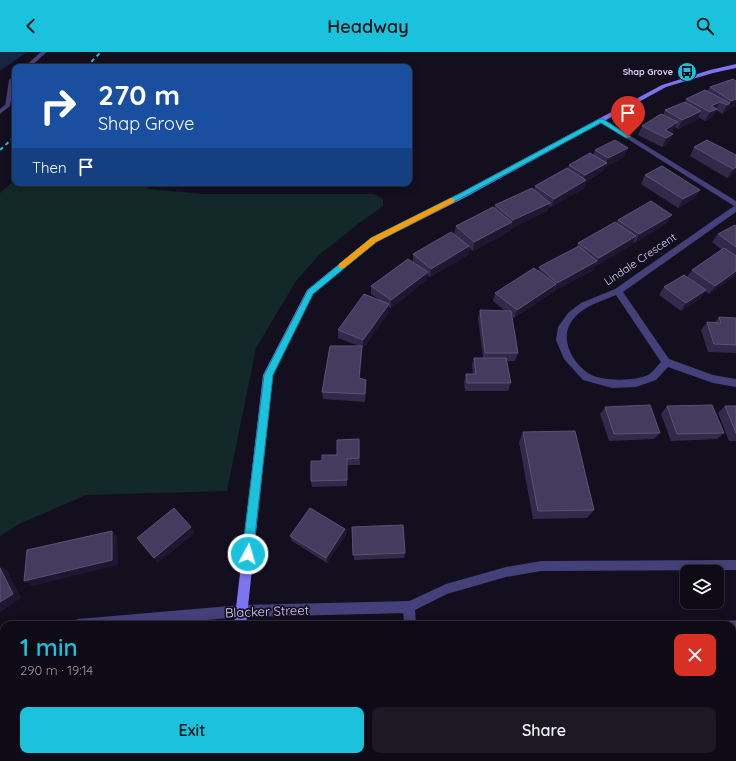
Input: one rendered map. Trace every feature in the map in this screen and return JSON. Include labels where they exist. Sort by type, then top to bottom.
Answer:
[{"type":"street","points":[[240,621],[268,375],[310,292],[374,240],[463,195],[664,86],[712,71],[736,66]]},
{"type":"street","points":[[0,112],[7,106]]},
{"type":"street","points":[[601,120],[736,204]]},
{"type":"street","name":"Lindale Crescent","points":[[666,362],[653,377],[636,383],[612,384],[586,377],[569,360],[561,340],[563,327],[571,315],[584,305],[618,291],[736,208]]},
{"type":"street","points":[[618,291],[666,362],[714,379],[736,383]]},
{"type":"street","name":"Blacker Street","points":[[125,621],[241,611],[409,607]]},
{"type":"lane","points":[[30,64],[44,52]]},
{"type":"lane","points":[[7,106],[12,80]]},
{"type":"lane","points":[[410,621],[409,607],[446,589],[506,572],[540,566],[736,565]]},
{"type":"green space","points":[[12,183],[12,186],[147,186],[148,189],[204,194],[374,194],[383,199],[383,206],[319,255],[296,281],[256,348],[227,491],[86,495],[19,524],[0,536],[0,193]]},
{"type":"water","points":[[0,52],[27,52],[0,71]]},
{"type":"building","points":[[733,79],[736,81],[736,99],[731,101],[710,87]]},
{"type":"building","points":[[705,90],[730,103],[727,105],[720,102],[711,106],[717,109],[710,112],[686,99]]},
{"type":"building","points":[[685,102],[701,111],[682,120],[665,110]]},
{"type":"building","points":[[661,114],[678,122],[665,130],[673,134],[666,138],[642,126]]},
{"type":"building","points":[[615,140],[628,148],[608,158],[595,150]]},
{"type":"building","points":[[707,140],[736,155],[736,167],[733,169],[694,147]]},
{"type":"building","points":[[590,153],[607,163],[585,175],[569,165]]},
{"type":"building","points":[[662,166],[700,190],[683,199],[645,175]]},
{"type":"building","points":[[567,168],[586,180],[554,199],[535,186]]},
{"type":"building","points":[[532,188],[550,203],[513,220],[495,205]]},
{"type":"building","points":[[651,201],[672,215],[639,234],[618,220]]},
{"type":"building","points":[[493,207],[512,222],[474,242],[456,226]]},
{"type":"building","points":[[615,222],[636,236],[599,258],[578,243]]},
{"type":"building","points":[[735,225],[736,226],[736,247],[718,234]]},
{"type":"building","points":[[451,232],[469,246],[431,269],[413,254]]},
{"type":"building","points":[[579,246],[597,261],[557,283],[539,267]]},
{"type":"building","points":[[724,248],[736,256],[736,271],[715,286],[692,270]]},
{"type":"building","points":[[408,259],[428,272],[391,300],[371,286]]},
{"type":"building","points":[[534,268],[556,284],[517,310],[495,293]]},
{"type":"building","points":[[684,275],[706,290],[686,303],[664,287]]},
{"type":"building","points":[[364,294],[389,304],[363,340],[338,330]]},
{"type":"building","points":[[480,310],[511,311],[518,353],[485,353]]},
{"type":"building","points":[[719,317],[736,318],[736,345],[714,344],[707,322],[721,323]]},
{"type":"building","points":[[330,346],[362,346],[359,378],[366,380],[365,394],[322,392]]},
{"type":"building","points":[[474,358],[506,358],[511,383],[467,383],[466,374],[476,374]]},
{"type":"building","points":[[650,405],[660,433],[614,434],[605,407]]},
{"type":"building","points":[[712,405],[724,433],[677,434],[667,406]]},
{"type":"building","points":[[725,406],[736,406],[736,433]]},
{"type":"building","points":[[575,431],[594,510],[538,511],[523,432]]},
{"type":"building","points":[[359,439],[359,458],[347,459],[347,480],[311,481],[311,461],[322,461],[322,455],[337,455],[337,440]]},
{"type":"building","points":[[174,508],[191,527],[154,558],[137,538]]},
{"type":"building","points":[[310,508],[345,529],[326,558],[290,536]]},
{"type":"building","points":[[403,525],[405,553],[353,555],[352,527]]},
{"type":"building","points":[[112,531],[112,560],[24,581],[27,550]]},
{"type":"building","points":[[0,568],[13,594],[0,602]]},
{"type":"railway","points":[[89,64],[101,52]]},
{"type":"railway","points":[[0,150],[12,139]]},
{"type":"slow traffic","points":[[341,266],[374,240],[451,200]]},
{"type":"place","name":"Shap Grove","points":[[687,72]]},
{"type":"route","points":[[248,554],[268,375],[310,292],[374,240],[463,195],[601,120],[628,137]]}]
